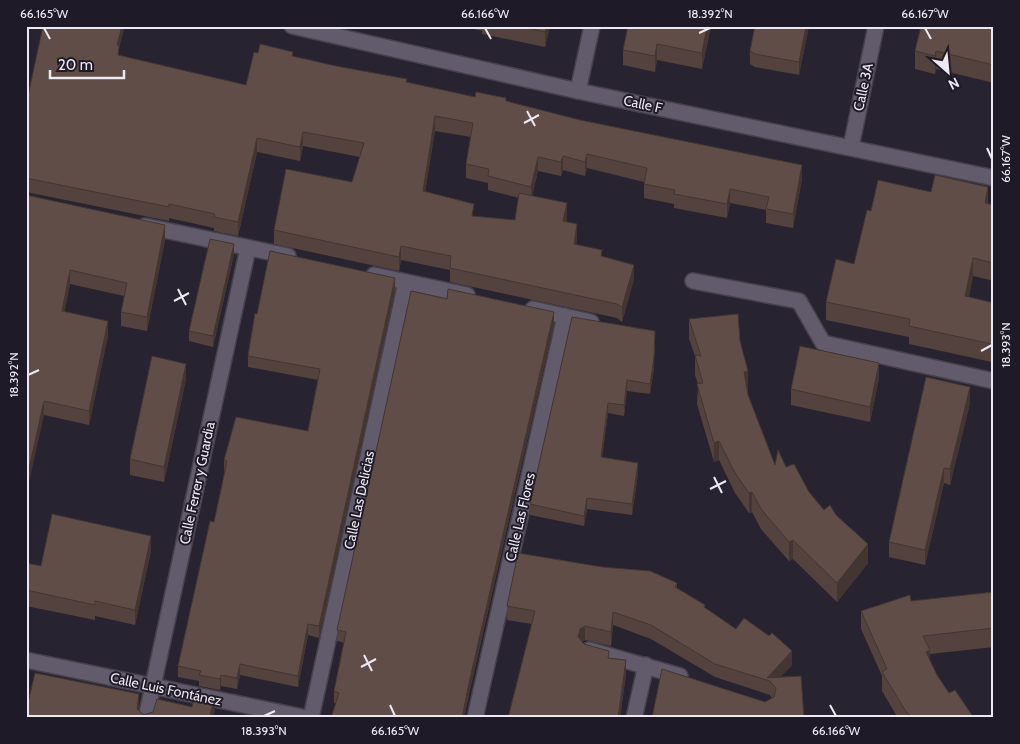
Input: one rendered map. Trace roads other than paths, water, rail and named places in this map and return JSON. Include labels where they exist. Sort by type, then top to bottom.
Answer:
[{"type":"street","name":"Calle F","points":[[292,26],[313,29],[578,91],[994,178]]},
{"type":"street","points":[[578,91],[592,26]]},
{"type":"street","name":"Calle 3A","points":[[851,147],[876,26]]},
{"type":"street","points":[[132,223],[304,260]]},
{"type":"street","name":"Calle Ferrer y Guardia","points":[[146,718],[248,248]]},
{"type":"street","points":[[360,272],[481,298]]},
{"type":"street","points":[[693,281],[799,301],[823,343],[994,381]]},
{"type":"street","name":"Calle Las Delicias","points":[[311,718],[406,282]]},
{"type":"street","points":[[518,306],[607,325]]},
{"type":"street","name":"Calle Las Flores","points":[[475,718],[565,316]]},
{"type":"street","points":[[587,650],[646,665],[692,680]]},
{"type":"street","name":"Calle Luis Fontánez","points":[[26,660],[307,718]]},
{"type":"street","points":[[634,718],[646,665]]}]
